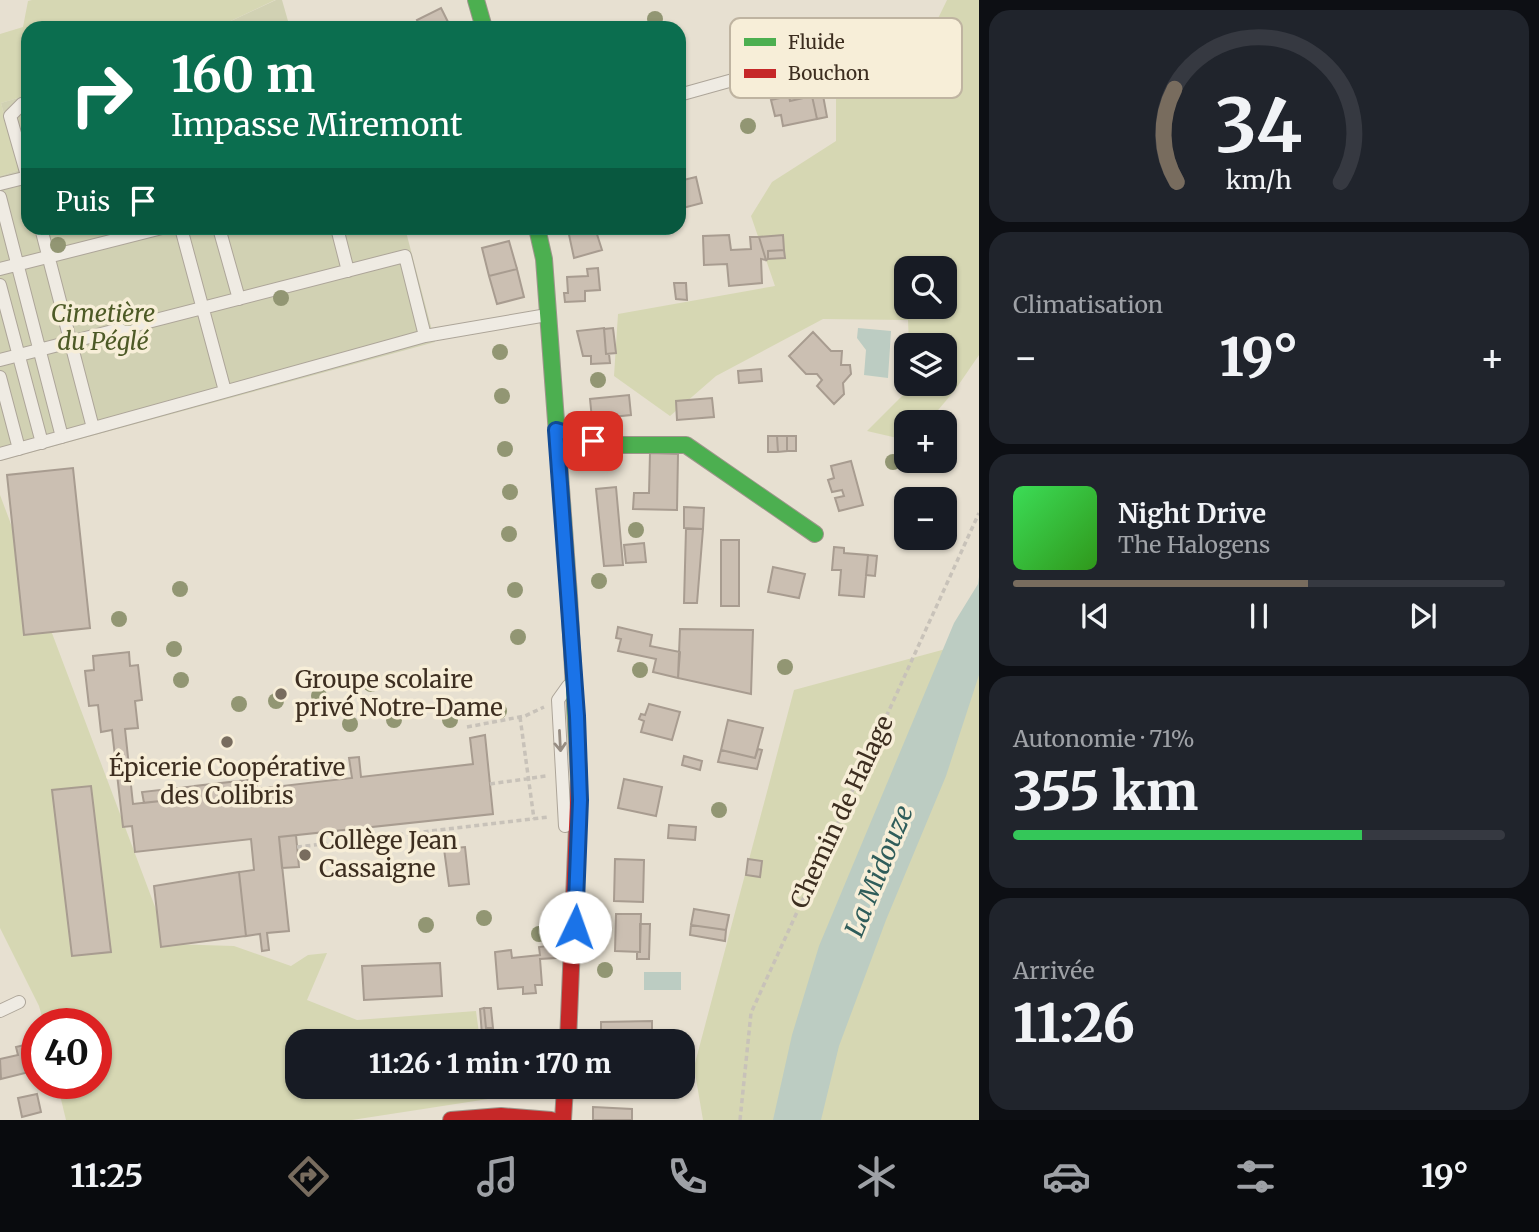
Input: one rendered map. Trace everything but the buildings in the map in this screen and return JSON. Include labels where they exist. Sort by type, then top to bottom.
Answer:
[{"type":"street","points":[[476,0],[482,21]]},
{"type":"street","points":[[539,235],[544,260],[575,678],[580,800],[569,1029]]},
{"type":"street","points":[[556,430],[609,446],[686,445],[815,534]]},
{"type":"street","points":[[563,1120],[564,1099]]},
{"type":"street","points":[[452,1120],[482,1115],[516,1115],[551,1120]]},
{"type":"lane","points":[[686,93],[730,81]]},
{"type":"lane","points":[[21,105],[10,116],[21,153]]},
{"type":"lane","points":[[0,184],[21,179]]},
{"type":"lane","points":[[0,197],[62,437]]},
{"type":"lane","points":[[43,235],[93,428]]},
{"type":"lane","points":[[0,269],[134,235]]},
{"type":"lane","points":[[183,235],[225,391]]},
{"type":"lane","points":[[221,235],[239,299]]},
{"type":"lane","points":[[339,235],[348,271]]},
{"type":"lane","points":[[0,360],[405,256],[425,336]]},
{"type":"lane","points":[[0,285],[42,443]]},
{"type":"lane","points":[[0,454],[425,336],[547,314]]},
{"type":"lane","points":[[0,377],[19,449]]},
{"type":"lane","points":[[575,678],[558,700],[565,828],[579,845]]},
{"type":"lane","points":[[0,1012],[19,1002]]},
{"type":"path","name":"Chemin de Halage","points":[[740,1120],[751,1013],[979,513]]},
{"type":"path","points":[[467,727],[520,717],[558,700]]},
{"type":"path","points":[[520,717],[526,779],[534,819]]},
{"type":"path","points":[[490,784],[562,774]]},
{"type":"path","points":[[297,847],[564,815]]},
{"type":"green space","points":[[275,0],[231,21],[24,21],[28,1]]},
{"type":"green space","points":[[276,0],[282,0],[288,21],[231,21]]},
{"type":"green space","points":[[947,0],[979,0],[979,355],[957,387],[957,333],[909,333],[908,320],[823,319],[716,376],[670,416],[614,376],[618,314],[775,286],[751,216],[772,182],[836,141],[836,98],[962,98],[962,18],[938,18]]},
{"type":"green space","points":[[21,28],[21,97],[1,103],[19,170],[0,176],[0,34]]},
{"type":"green space","name":"Cimetière du Péglé","points":[[21,97],[21,235],[407,235],[435,342],[0,461],[0,176],[19,170],[1,103]]},
{"type":"green space","points":[[902,396],[950,396],[938,410],[894,410],[894,437],[867,431]]},
{"type":"green space","points":[[0,495],[169,944],[234,946],[291,966],[308,955],[327,953],[307,1000],[357,1020],[476,1011],[478,1029],[285,1029],[285,1099],[488,1099],[352,1120],[66,1120],[61,1099],[112,1099],[112,1008],[40,1008],[0,928]]},
{"type":"green space","points":[[979,640],[979,1120],[703,1120],[695,1063],[794,690]]},
{"type":"water","points":[[858,328],[891,331],[888,378],[864,375],[866,350],[857,338]]},
{"type":"water","name":"La Midouze","points":[[979,577],[979,675],[946,776],[886,920],[839,1046],[821,1120],[773,1120],[792,1035],[819,946],[954,623],[978,584]]},
{"type":"water","points":[[644,972],[681,972],[681,990],[644,990]]},
{"type":"traffic: fast","points":[[476,0],[482,21]]},
{"type":"traffic: fast","points":[[539,235],[544,259],[569,596],[579,779]]},
{"type":"traffic: fast","points":[[557,430],[609,445],[686,445],[815,534]]},
{"type":"traffic: jam","points":[[569,1029],[579,779]]},
{"type":"traffic: jam","points":[[563,1120],[564,1099]]},
{"type":"traffic: jam","points":[[451,1120],[501,1116],[551,1120]]},
{"type":"place","name":"Groupe scolaire privé Notre-Dame","points":[[281,694]]},
{"type":"place","name":"Épicerie Coopérative des Colibris","points":[[227,742]]},
{"type":"place","name":"Collège Jean Cassaigne","points":[[305,855]]},
{"type":"route","points":[[575,927],[580,827],[577,716],[556,430],[593,441]]}]
